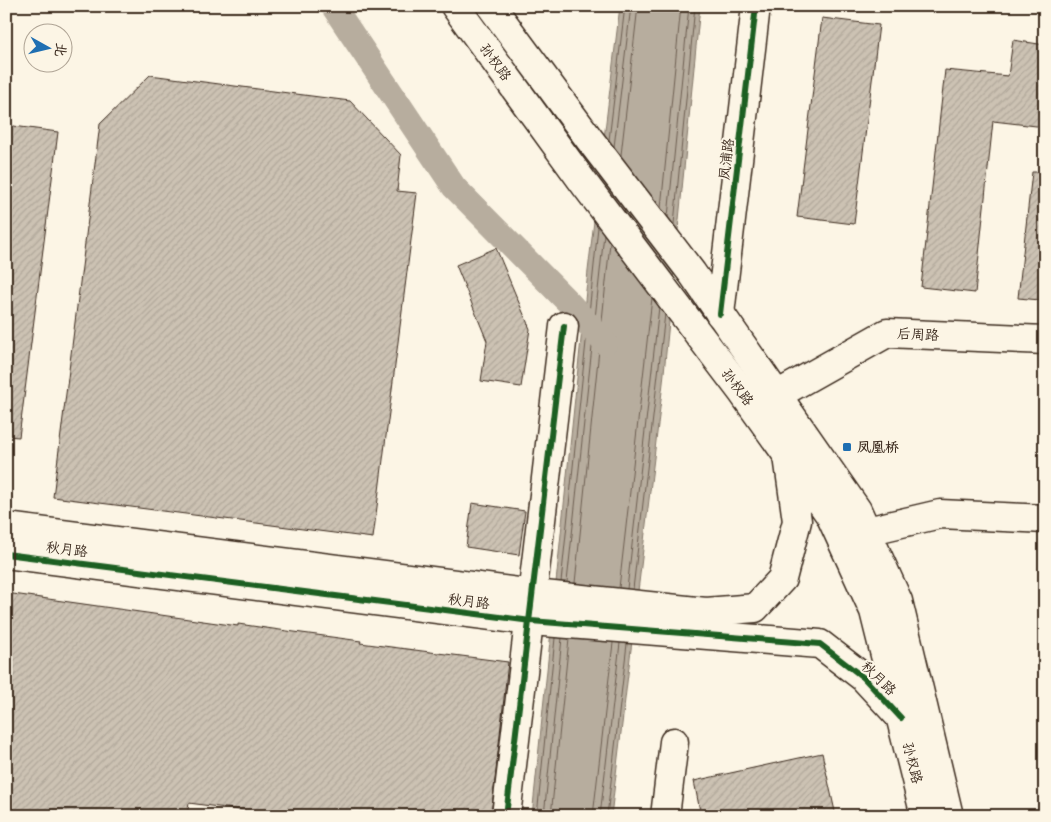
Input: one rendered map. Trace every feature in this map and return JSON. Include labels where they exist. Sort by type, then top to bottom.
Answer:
[{"type":"street","name":"孙权路","points":[[454,6],[586,186],[743,393],[830,514],[874,611],[925,816]]},
{"type":"street","name":"孙权路","points":[[491,6],[692,274],[857,510],[898,601],[949,816]]},
{"type":"street","name":"凤浦路","points":[[720,314],[756,6]]},
{"type":"street","points":[[506,816],[564,326]]},
{"type":"street","name":"后周路","points":[[777,395],[887,333],[1045,340]]},
{"type":"street","name":"秋月路","points":[[6,554],[530,621],[702,623],[755,608],[782,579],[797,521],[788,456]]},
{"type":"street","points":[[867,531],[940,514],[1045,519]]},
{"type":"street","name":"秋月路","points":[[6,527],[533,594],[820,644],[864,678],[902,718]]},
{"type":"street","points":[[664,816],[674,742]]},
{"type":"water","points":[[620,6],[700,6],[663,383],[611,816],[532,816],[588,271]]},
{"type":"building","points":[[822,18],[879,25],[854,224],[797,217]]},
{"type":"building","points":[[1013,40],[1045,45],[1045,127],[993,121],[975,293],[921,287],[945,70],[1008,76]]},
{"type":"building","points":[[150,75],[350,101],[401,155],[397,191],[417,193],[373,538],[53,497],[100,124]]},
{"type":"building","points":[[6,125],[58,132],[19,437],[6,436]]},
{"type":"building","points":[[1032,172],[1045,172],[1045,255],[1040,300],[1018,298]]},
{"type":"building","points":[[496,248],[530,329],[521,387],[481,381],[487,341],[456,265]]},
{"type":"building","points":[[472,503],[525,511],[519,555],[466,547]]},
{"type":"building","points":[[6,593],[508,662],[491,816],[283,816],[189,803],[187,816],[6,816]]},
{"type":"building","points":[[822,753],[836,816],[701,816],[694,781]]},
{"type":"waterway","points":[[333,6],[454,187],[570,304],[605,343]]},
{"type":"cycle path","points":[[720,314],[756,6]]},
{"type":"cycle path","points":[[506,816],[564,326]]},
{"type":"cycle path","points":[[6,554],[531,621],[820,644],[864,678],[901,718]]},
{"type":"place","name":"凤凰桥","points":[[847,447]]}]
